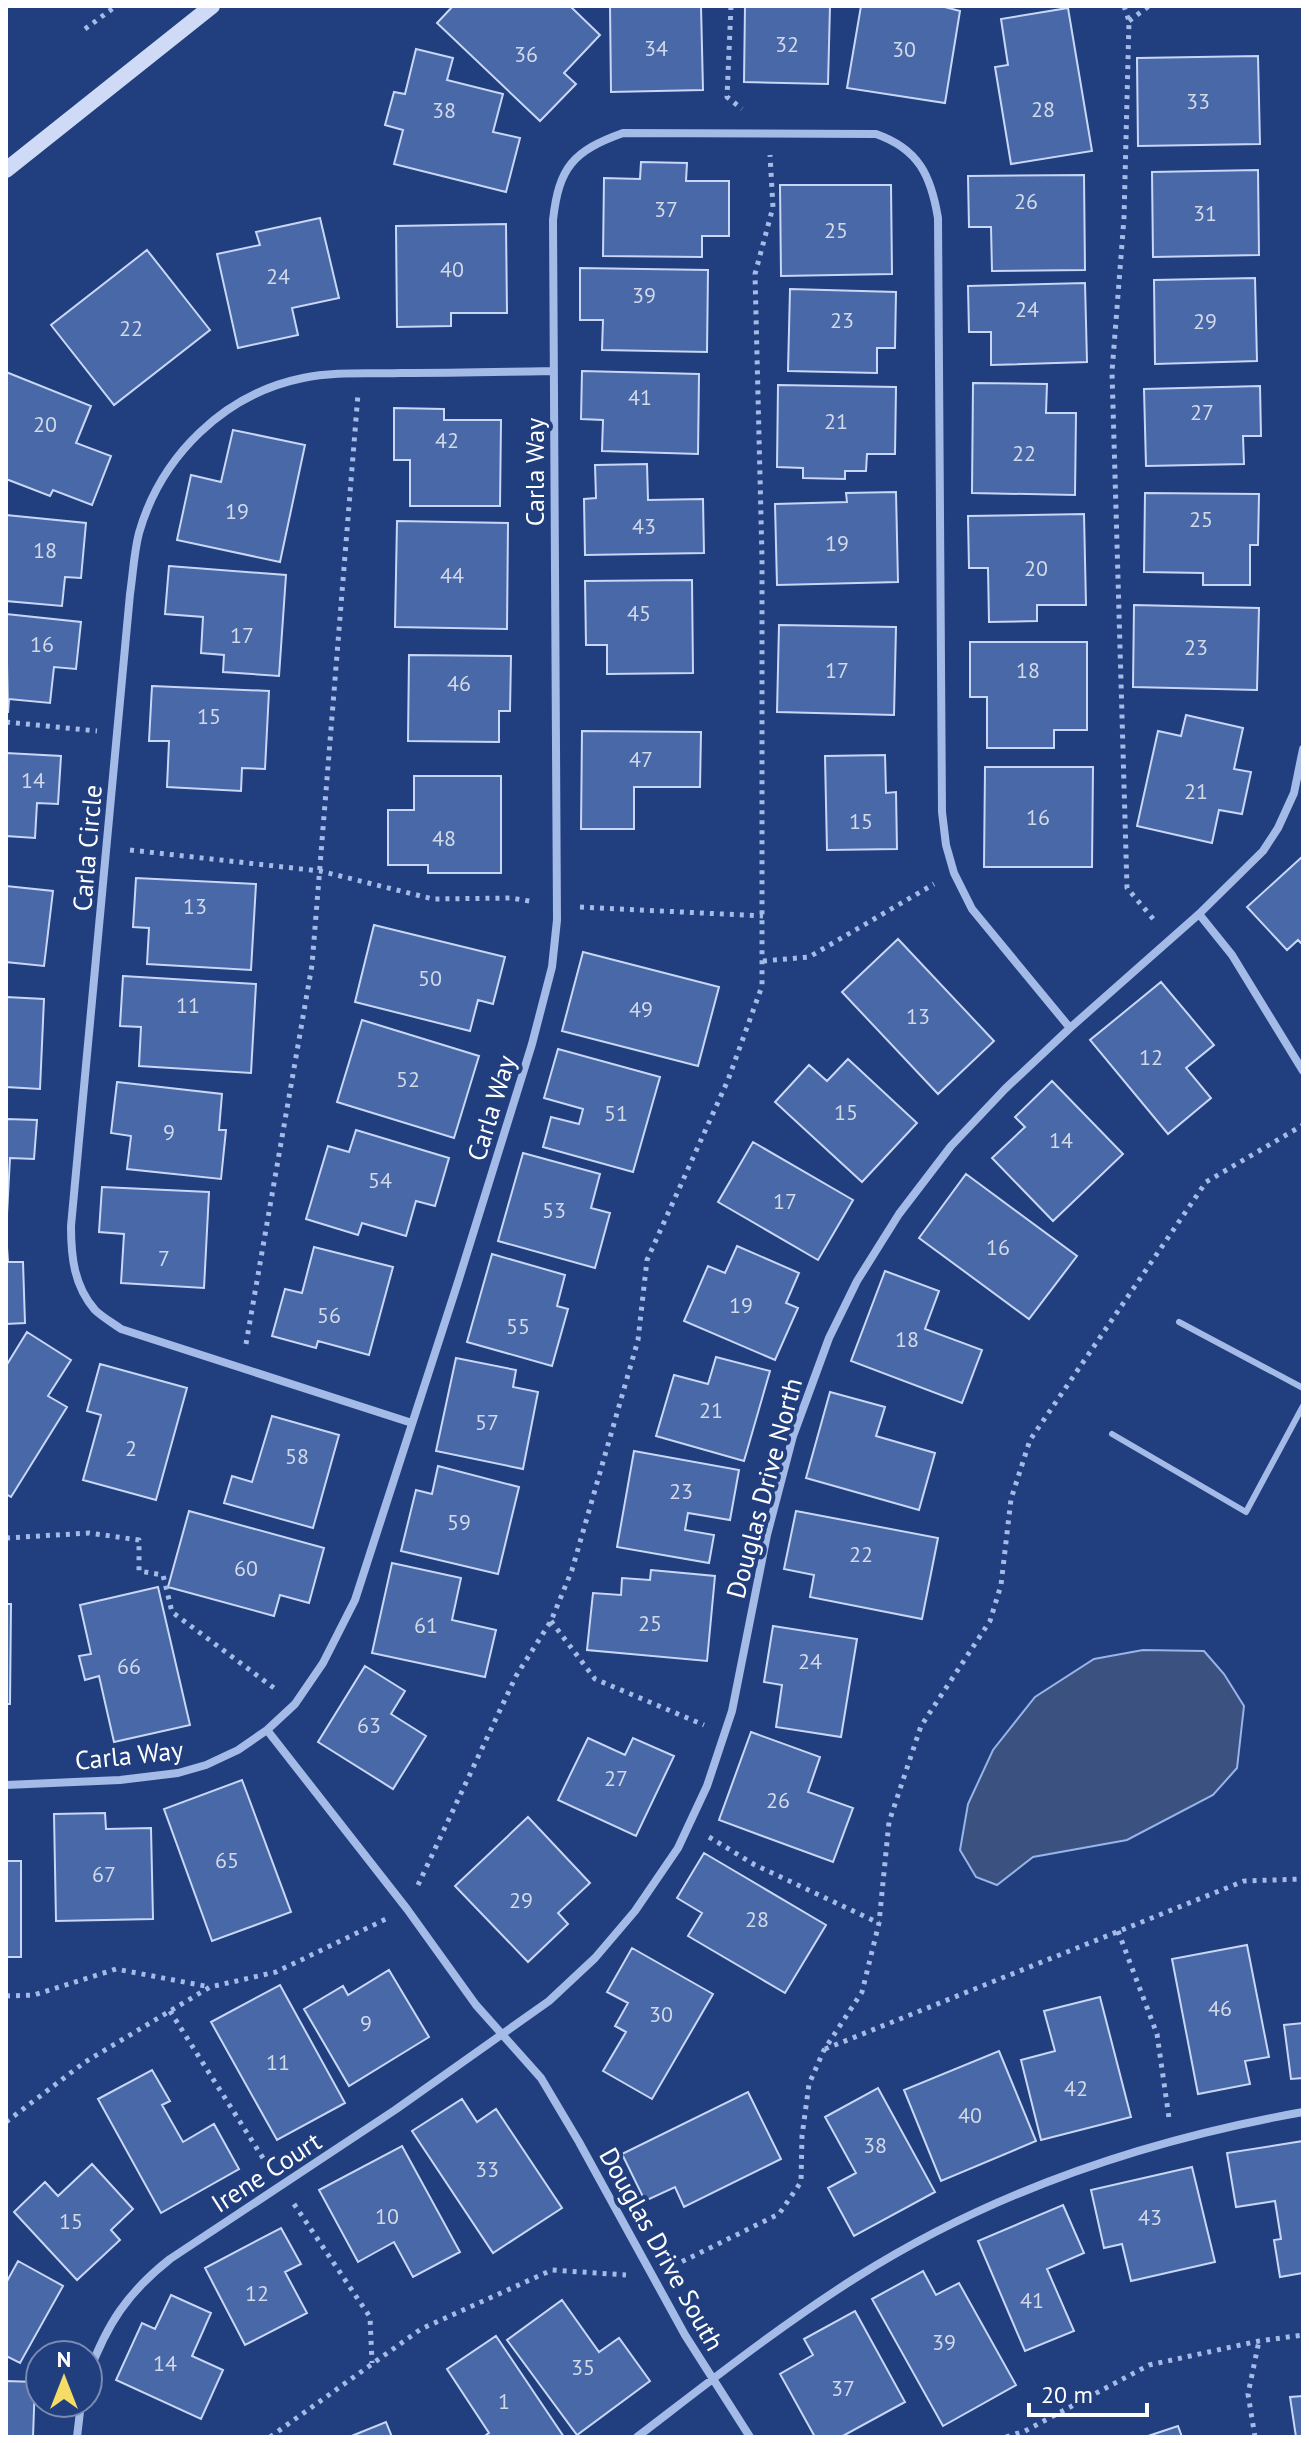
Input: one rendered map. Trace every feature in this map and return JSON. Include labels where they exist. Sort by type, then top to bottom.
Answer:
[{"type":"street","points":[[6,170],[212,6]]},
{"type":"street","name":"Carla Way","points":[[6,1785],[120,1780],[178,1773],[206,1765],[238,1750],[267,1730],[295,1704],[323,1663],[355,1600],[532,1044],[552,967],[557,906],[553,220],[556,194],[565,172],[578,155],[597,142],[623,133],[876,134],[891,139],[915,156],[927,175],[938,218],[942,812],[946,845],[954,873],[972,909],[1070,1028]]},
{"type":"street","name":"Carla Circle","points":[[412,1423],[121,1329],[96,1311],[79,1285],[71,1259],[71,1226],[130,594],[138,535],[155,490],[174,460],[203,428],[244,400],[305,378],[359,374],[553,371]]},
{"type":"street","name":"Douglas Drive North","points":[[502,2035],[549,2001],[595,1958],[635,1911],[678,1848],[689,1825],[707,1786],[732,1711],[767,1535],[793,1436],[829,1338],[857,1281],[899,1214],[951,1146],[1005,1089],[1199,914],[1263,851],[1294,793],[1303,749]]},
{"type":"street","points":[[1199,914],[1232,955],[1303,1071]]},
{"type":"street","name":"Douglas Drive South","points":[[267,1730],[407,1909],[476,2005],[541,2078],[712,2380],[839,2288],[962,2219],[1044,2182],[1144,2148],[1238,2124],[1303,2112]]},
{"type":"street","name":"Irene Court","points":[[102,2339],[125,2301],[170,2259],[502,2035]]},
{"type":"street","points":[[637,2437],[712,2380],[750,2437]]},
{"type":"lane","points":[[1179,1322],[1303,1388]]},
{"type":"lane","points":[[1112,1434],[1246,1512],[1303,1406]]},
{"type":"path","points":[[85,29],[116,6]]},
{"type":"path","points":[[6,2122],[85,2062],[210,1987],[276,1972],[407,1909],[516,1676],[551,1621],[572,1570],[638,1340],[647,1260],[728,1080],[762,986],[762,558],[755,274],[773,207],[770,134],[727,97],[731,6]]},
{"type":"path","points":[[1124,6],[1129,21],[1124,218],[1112,372],[1127,888],[1170,940]]},
{"type":"path","points":[[1129,21],[1149,6]]},
{"type":"path","points":[[241,1369],[312,965],[359,374]]},
{"type":"path","points":[[6,722],[117,733]]},
{"type":"path","points":[[107,847],[320,871],[433,899],[511,898],[557,906],[763,916]]},
{"type":"path","points":[[763,961],[809,957],[954,873]]},
{"type":"path","points":[[270,2437],[421,2329],[552,2270],[652,2276],[779,2214],[801,2182],[802,2136],[809,2084],[824,2050],[862,1992],[879,1923],[889,1822],[921,1726],[990,1621],[1001,1585],[1011,1499],[1030,1440],[1206,1182],[1303,1125]]},
{"type":"path","points":[[6,1538],[89,1533],[139,1540],[139,1571],[163,1575],[172,1612],[295,1704]]},
{"type":"path","points":[[551,1621],[595,1679],[724,1734]]},
{"type":"path","points":[[689,1825],[755,1865],[879,1923]]},
{"type":"path","points":[[824,2050],[1244,1881],[1303,1879]]},
{"type":"path","points":[[1118,1931],[1157,2034],[1173,2141]]},
{"type":"path","points":[[6,1996],[34,1995],[116,1969],[210,1987]]},
{"type":"path","points":[[1006,2437],[1025,2431],[1149,2365],[1259,2341],[1303,2335]]},
{"type":"path","points":[[1255,2437],[1248,2394],[1259,2341]]},
{"type":"water","points":[[1143,1650],[1204,1651],[1224,1674],[1244,1706],[1237,1768],[1213,1795],[1127,1840],[1033,1857],[997,1885],[976,1877],[960,1850],[968,1804],[993,1750],[1035,1697],[1094,1659]]},
{"type":"building","points":[[453,6],[570,6],[600,35],[564,73],[576,84],[540,121],[437,23]]},
{"type":"building","points":[[610,6],[701,6],[703,90],[611,92]]},
{"type":"building","points":[[745,6],[830,6],[828,84],[744,82]]},
{"type":"building","points":[[861,6],[941,6],[960,11],[945,103],[847,88]]},
{"type":"building","points":[[1068,8],[1092,151],[1011,164],[995,67],[1008,65],[1001,19]]},
{"type":"building","points":[[416,49],[453,58],[447,80],[503,94],[493,132],[520,138],[506,192],[394,164],[403,130],[385,125],[394,92],[405,94]]},
{"type":"building","points":[[1258,56],[1260,144],[1138,146],[1137,58]]},
{"type":"building","points":[[641,162],[687,163],[686,181],[729,181],[729,236],[702,236],[702,257],[603,256],[604,178],[640,179]]},
{"type":"building","points":[[1258,170],[1259,255],[1153,257],[1152,172]]},
{"type":"building","points":[[1084,175],[1085,270],[992,271],[991,227],[969,227],[968,176]]},
{"type":"building","points":[[780,185],[891,185],[892,274],[781,276]]},
{"type":"building","points":[[320,218],[339,298],[292,308],[298,335],[238,348],[217,254],[260,245],[256,232]]},
{"type":"building","points":[[506,224],[507,313],[451,313],[451,326],[397,327],[396,226]]},
{"type":"building","points":[[147,250],[210,330],[114,405],[51,325]]},
{"type":"building","points":[[580,268],[708,270],[707,352],[602,350],[603,320],[580,320]]},
{"type":"building","points":[[1255,278],[1257,361],[1155,364],[1154,280]]},
{"type":"building","points":[[1085,283],[1087,362],[991,365],[991,332],[969,332],[968,286]]},
{"type":"building","points":[[790,289],[896,292],[895,348],[877,348],[877,373],[788,371]]},
{"type":"building","points":[[582,371],[699,374],[698,454],[602,451],[603,420],[581,419]]},
{"type":"building","points":[[6,372],[91,406],[76,443],[111,456],[92,505],[53,490],[50,496],[6,479]]},
{"type":"building","points":[[973,383],[1047,384],[1046,413],[1076,413],[1075,495],[972,493]]},
{"type":"building","points":[[778,385],[896,387],[895,454],[867,454],[866,471],[845,471],[845,479],[803,478],[803,468],[777,467]]},
{"type":"building","points":[[1260,386],[1261,436],[1243,436],[1244,464],[1146,466],[1144,389]]},
{"type":"building","points":[[394,408],[444,409],[444,420],[501,420],[500,506],[410,506],[410,460],[394,460]]},
{"type":"building","points":[[233,430],[305,445],[280,562],[177,540],[191,475],[221,482]]},
{"type":"building","points":[[647,464],[648,500],[703,499],[704,553],[585,555],[584,499],[596,498],[595,465]]},
{"type":"building","points":[[896,492],[898,582],[777,585],[775,504],[847,502],[846,493]]},
{"type":"building","points":[[1145,493],[1259,494],[1258,545],[1250,545],[1250,585],[1203,585],[1203,573],[1144,572]]},
{"type":"building","points":[[1084,514],[1086,605],[1037,605],[1037,621],[989,622],[988,568],[969,568],[968,516]]},
{"type":"building","points":[[6,515],[86,523],[81,578],[65,577],[62,606],[6,601]]},
{"type":"building","points":[[397,521],[508,523],[507,629],[395,627]]},
{"type":"building","points":[[169,566],[286,575],[279,676],[223,672],[224,655],[201,653],[203,617],[165,614]]},
{"type":"building","points":[[692,580],[693,673],[607,674],[607,645],[586,645],[585,581]]},
{"type":"building","points":[[1134,605],[1259,608],[1257,690],[1133,687]]},
{"type":"building","points":[[6,614],[81,622],[76,669],[54,667],[50,703],[9,699],[8,713]]},
{"type":"building","points":[[779,625],[896,627],[894,715],[777,712]]},
{"type":"building","points":[[970,642],[1087,642],[1087,730],[1054,730],[1054,748],[987,748],[987,697],[970,697]]},
{"type":"building","points":[[409,655],[511,656],[510,711],[499,711],[499,742],[408,741]]},
{"type":"building","points":[[152,686],[269,691],[265,769],[242,768],[241,791],[167,787],[169,741],[149,741]]},
{"type":"building","points":[[1186,715],[1243,728],[1234,769],[1251,772],[1242,814],[1219,810],[1212,843],[1137,826],[1158,731],[1181,736]]},
{"type":"building","points":[[582,731],[701,732],[700,787],[634,787],[634,829],[581,829]]},
{"type":"building","points":[[6,753],[61,756],[58,804],[37,803],[35,838],[6,836]]},
{"type":"building","points":[[885,755],[886,793],[896,792],[897,849],[827,850],[825,756]]},
{"type":"building","points":[[985,767],[1093,767],[1092,867],[984,867]]},
{"type":"building","points":[[414,776],[501,776],[501,873],[428,873],[428,865],[388,865],[388,810],[414,810]]},
{"type":"building","points":[[1303,856],[1303,945],[1298,940],[1287,950],[1247,907]]},
{"type":"building","points":[[136,878],[256,884],[251,970],[147,964],[149,928],[133,927]]},
{"type":"building","points":[[6,886],[53,891],[44,966],[6,962]]},
{"type":"building","points":[[374,925],[505,957],[493,1004],[478,1000],[470,1031],[355,1002]]},
{"type":"building","points":[[898,939],[994,1041],[938,1094],[842,992]]},
{"type":"building","points":[[583,952],[719,987],[698,1066],[562,1031]]},
{"type":"building","points":[[123,976],[256,984],[251,1073],[139,1066],[141,1027],[120,1026]]},
{"type":"building","points":[[1161,982],[1214,1045],[1186,1068],[1211,1098],[1168,1134],[1090,1040]]},
{"type":"building","points":[[6,997],[44,999],[40,1089],[6,1087]]},
{"type":"building","points":[[362,1020],[479,1056],[454,1138],[337,1102]]},
{"type":"building","points":[[558,1049],[660,1077],[633,1172],[543,1147],[551,1117],[579,1124],[583,1109],[544,1098]]},
{"type":"building","points":[[848,1059],[917,1123],[862,1182],[775,1102],[809,1065],[827,1081]]},
{"type":"building","points":[[1052,1081],[1123,1154],[1053,1221],[992,1158],[1025,1127],[1015,1117]]},
{"type":"building","points":[[117,1082],[222,1094],[219,1130],[226,1130],[221,1179],[127,1169],[131,1136],[111,1133]]},
{"type":"building","points":[[6,1119],[37,1120],[34,1159],[10,1158],[7,1214]]},
{"type":"building","points":[[356,1130],[449,1158],[435,1206],[416,1201],[406,1236],[362,1223],[358,1235],[306,1219],[328,1146],[349,1152]]},
{"type":"building","points":[[753,1142],[853,1200],[818,1260],[718,1202]]},
{"type":"building","points":[[523,1153],[600,1174],[591,1208],[610,1213],[595,1268],[498,1241]]},
{"type":"building","points":[[966,1174],[1077,1256],[1029,1319],[919,1238]]},
{"type":"building","points":[[102,1187],[209,1192],[204,1288],[121,1283],[124,1234],[99,1232]]},
{"type":"building","points":[[6,1233],[8,1262],[23,1262],[25,1323],[6,1324]]},
{"type":"building","points":[[737,1246],[799,1273],[786,1303],[798,1308],[775,1360],[684,1321],[708,1266],[725,1273]]},
{"type":"building","points":[[314,1247],[393,1267],[369,1355],[318,1341],[316,1348],[272,1336],[285,1289],[302,1293]]},
{"type":"building","points":[[492,1254],[565,1275],[557,1306],[568,1309],[552,1366],[467,1342]]},
{"type":"building","points":[[885,1271],[939,1291],[925,1329],[982,1350],[962,1403],[851,1361]]},
{"type":"building","points":[[27,1332],[71,1360],[48,1396],[67,1407],[11,1497],[6,1494],[6,1366]]},
{"type":"building","points":[[716,1357],[770,1371],[744,1461],[656,1436],[674,1375],[708,1384]]},
{"type":"building","points":[[456,1358],[516,1370],[513,1387],[538,1392],[523,1469],[436,1451]]},
{"type":"building","points":[[100,1364],[187,1388],[156,1500],[83,1480],[101,1415],[87,1411]]},
{"type":"building","points":[[830,1392],[885,1407],[876,1436],[935,1453],[919,1510],[806,1478]]},
{"type":"building","points":[[272,1416],[339,1435],[313,1528],[224,1503],[232,1476],[252,1482]]},
{"type":"building","points":[[634,1451],[739,1470],[730,1520],[688,1513],[685,1530],[714,1535],[709,1563],[617,1547]]},
{"type":"building","points":[[438,1466],[519,1487],[498,1574],[401,1551],[416,1490],[432,1494]]},
{"type":"building","points":[[189,1511],[324,1548],[309,1603],[280,1595],[274,1616],[168,1587]]},
{"type":"building","points":[[796,1511],[938,1538],[922,1619],[810,1597],[814,1575],[784,1569]]},
{"type":"building","points":[[392,1563],[461,1578],[452,1620],[496,1630],[485,1677],[372,1653]]},
{"type":"building","points":[[651,1570],[715,1576],[707,1661],[587,1650],[593,1593],[621,1595],[622,1578],[650,1580]]},
{"type":"building","points":[[158,1587],[190,1725],[114,1742],[99,1676],[85,1680],[79,1656],[91,1654],[80,1605]]},
{"type":"building","points":[[6,1604],[11,1604],[10,1704],[6,1704]]},
{"type":"building","points":[[773,1626],[857,1639],[841,1737],[776,1727],[782,1685],[764,1682]]},
{"type":"building","points":[[365,1666],[405,1691],[391,1714],[426,1736],[393,1789],[318,1742]]},
{"type":"building","points":[[751,1732],[820,1757],[808,1792],[853,1808],[833,1862],[719,1820]]},
{"type":"building","points":[[588,1738],[625,1755],[633,1738],[674,1756],[636,1836],[558,1800]]},
{"type":"building","points":[[242,1780],[291,1912],[212,1941],[164,1809]]},
{"type":"building","points":[[105,1813],[106,1829],[151,1828],[153,1919],[56,1921],[54,1814]]},
{"type":"building","points":[[528,1817],[590,1883],[558,1913],[568,1924],[528,1962],[455,1886]]},
{"type":"building","points":[[704,1853],[826,1925],[785,1993],[688,1936],[702,1913],[677,1898]]},
{"type":"building","points":[[6,1861],[21,1861],[21,1957],[6,1957]]},
{"type":"building","points":[[1247,1945],[1269,2057],[1245,2061],[1250,2084],[1198,2094],[1172,1959]]},
{"type":"building","points":[[632,1948],[713,1994],[652,2099],[603,2071],[626,2032],[615,2026],[628,2003],[607,1992]]},
{"type":"building","points":[[389,1970],[429,2037],[349,2086],[304,2009],[343,1986],[348,1995]]},
{"type":"building","points":[[280,1985],[345,2103],[277,2140],[211,2022]]},
{"type":"building","points":[[1100,1997],[1131,2117],[1041,2140],[1021,2060],[1055,2051],[1044,2011]]},
{"type":"building","points":[[1303,2023],[1303,2078],[1291,2079],[1284,2025]]},
{"type":"building","points":[[999,2051],[1036,2141],[941,2181],[904,2090]]},
{"type":"building","points":[[152,2070],[170,2101],[162,2105],[183,2142],[214,2124],[239,2169],[161,2213],[98,2099]]},
{"type":"building","points":[[878,2088],[935,2192],[854,2236],[828,2188],[856,2173],[825,2117]]},
{"type":"building","points":[[748,2092],[781,2159],[684,2207],[675,2187],[645,2201],[622,2154]]},
{"type":"building","points":[[462,2099],[477,2122],[496,2109],[562,2208],[493,2253],[412,2131]]},
{"type":"building","points":[[1303,2141],[1303,2273],[1280,2277],[1274,2240],[1281,2239],[1275,2201],[1236,2207],[1227,2153]]},
{"type":"building","points":[[402,2146],[460,2252],[413,2277],[394,2242],[358,2262],[319,2190]]},
{"type":"building","points":[[92,2164],[133,2209],[111,2230],[120,2240],[77,2280],[14,2212],[45,2182],[58,2196]]},
{"type":"building","points":[[1192,2167],[1215,2262],[1131,2281],[1122,2244],[1104,2248],[1091,2190]]},
{"type":"building","points":[[1063,2205],[1084,2253],[1047,2269],[1074,2331],[1025,2351],[978,2241]]},
{"type":"building","points":[[281,2228],[301,2264],[285,2272],[307,2313],[245,2345],[205,2268]]},
{"type":"building","points":[[18,2261],[63,2286],[33,2339],[24,2339],[24,2356],[20,2363],[6,2356],[6,2283]]},
{"type":"building","points":[[923,2271],[936,2295],[959,2283],[1016,2385],[943,2426],[872,2299]]},
{"type":"building","points":[[171,2295],[211,2313],[192,2356],[223,2370],[201,2419],[116,2380],[142,2323],[155,2329]]},
{"type":"building","points":[[562,2300],[599,2352],[619,2338],[650,2381],[577,2435],[507,2340]]},
{"type":"building","points":[[855,2311],[905,2402],[841,2437],[815,2437],[780,2374],[813,2355],[804,2339]]},
{"type":"building","points":[[496,2336],[564,2437],[483,2437],[489,2433],[447,2369]]},
{"type":"building","points":[[6,2381],[24,2382],[24,2419],[34,2419],[33,2437],[6,2437]]},
{"type":"building","points":[[1303,2396],[1303,2437],[1296,2437],[1290,2397]]},
{"type":"building","points":[[386,2422],[392,2437],[349,2437]]},
{"type":"building","points":[[1178,2426],[1182,2437],[1145,2437]]}]
